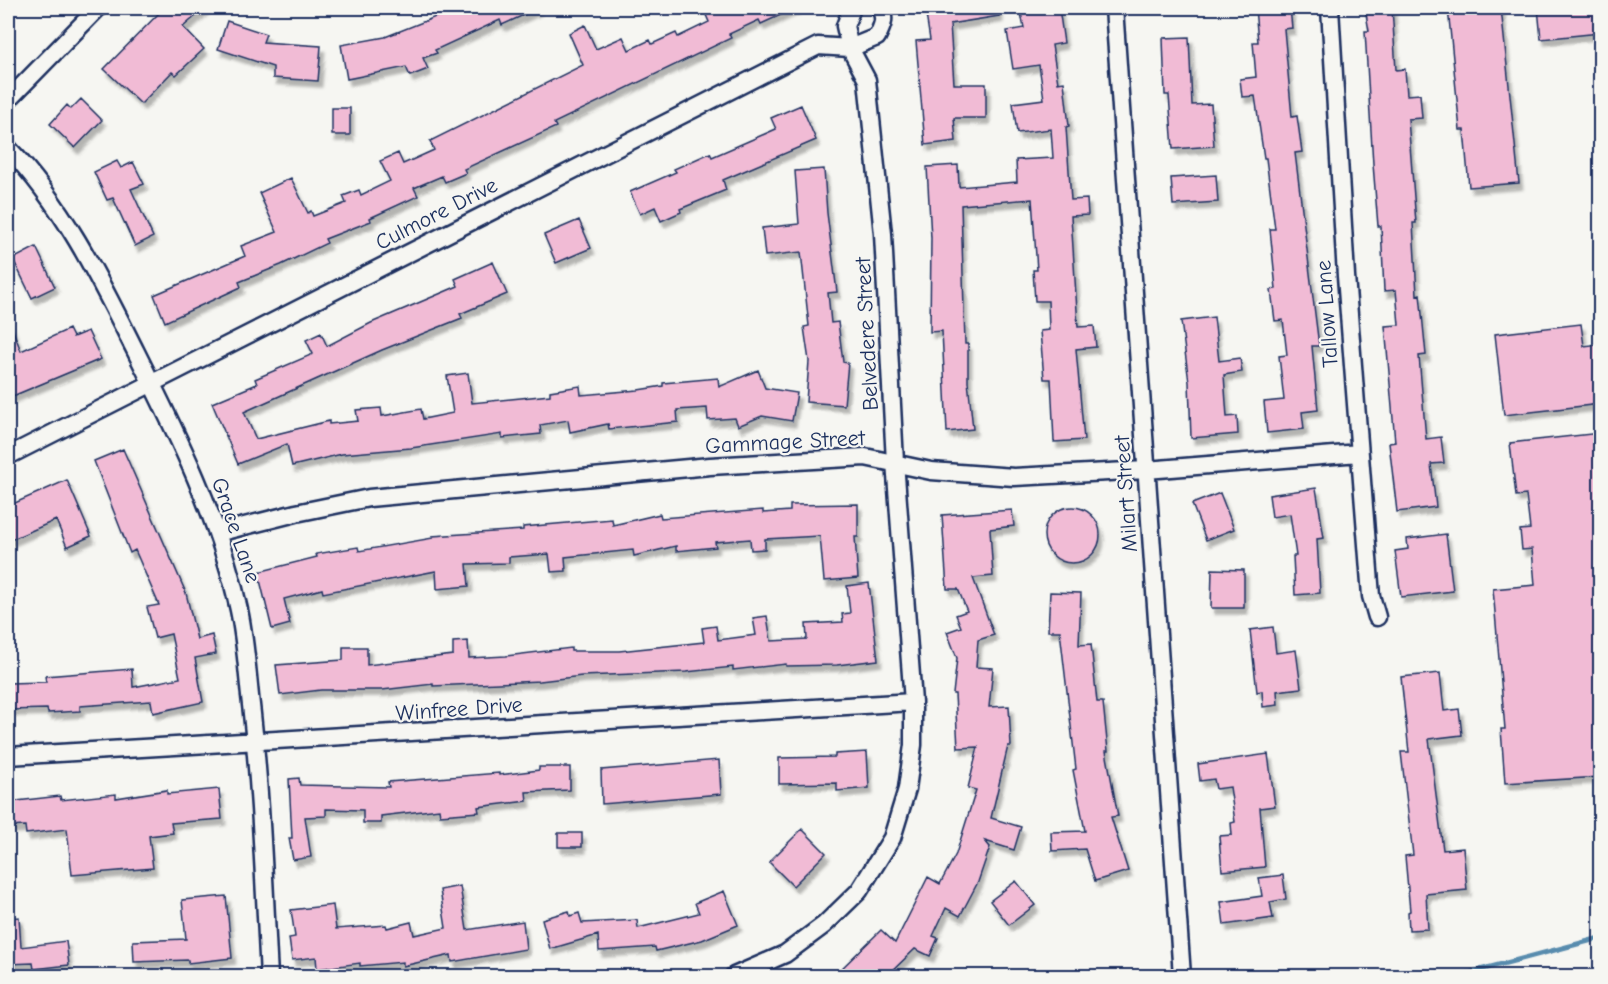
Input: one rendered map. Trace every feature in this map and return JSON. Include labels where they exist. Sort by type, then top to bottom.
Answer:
[{"type":"street","points":[[8,100],[98,8]]},
{"type":"street","points":[[852,8],[845,26],[850,48],[877,37],[883,24],[882,11],[879,8]]},
{"type":"street","name":"Milart Street","points":[[1114,8],[1182,976]]},
{"type":"street","name":"Tallow Lane","points":[[1330,8],[1359,453],[1371,596],[1377,617]]},
{"type":"street","name":"Culmore Drive","points":[[8,456],[818,46],[850,48]]},
{"type":"street","name":"Belvedere Street","points":[[734,976],[785,954],[824,926],[859,891],[892,838],[907,789],[913,745],[913,702],[895,462],[883,234],[867,80],[850,48]]},
{"type":"street","name":"Grace Lane","points":[[8,148],[72,229],[186,452],[217,533],[239,611],[256,743],[269,976]]},
{"type":"street","name":"Gammage Street","points":[[217,533],[369,498],[443,489],[710,466],[866,457],[931,471],[1014,477],[1146,470],[1359,453]]},
{"type":"street","name":"Winfree Drive","points":[[8,756],[913,702]]},
{"type":"building","points":[[164,8],[205,8],[183,27],[204,49],[176,75],[172,72],[141,104],[104,69]]},
{"type":"building","points":[[458,8],[539,8],[502,25],[500,20],[435,50],[437,53],[423,58],[428,69],[410,76],[406,67],[347,79],[341,45],[385,37]]},
{"type":"building","points":[[721,8],[796,8],[761,24],[759,20],[729,34],[731,38],[554,123],[556,127],[464,169],[466,173],[445,182],[442,176],[414,188],[418,196],[370,218],[371,221],[325,239],[327,243],[239,282],[241,287],[165,322],[154,295],[245,256],[241,246],[277,232],[259,193],[291,178],[308,213],[311,211],[313,216],[346,203],[343,196],[359,190],[361,195],[390,181],[380,161],[398,153],[403,164],[434,150],[430,141],[583,65],[569,33],[585,25],[596,49],[623,37],[629,50],[650,40],[652,44],[676,33],[678,37],[709,22],[706,15]]},
{"type":"building","points":[[925,8],[999,8],[999,16],[950,24],[954,84],[986,84],[986,118],[954,118],[956,141],[925,145],[916,41],[930,40]]},
{"type":"building","points":[[1020,8],[1059,8],[1064,43],[1052,45],[1058,83],[1064,82],[1069,126],[1066,127],[1071,200],[1087,199],[1088,215],[1071,216],[1078,327],[1094,326],[1096,347],[1076,349],[1084,440],[1054,442],[1051,379],[1044,379],[1040,331],[1049,330],[1048,301],[1035,301],[1033,270],[1037,270],[1032,199],[961,205],[965,344],[968,344],[968,381],[973,429],[947,432],[942,331],[930,332],[931,238],[927,167],[958,165],[959,187],[1017,182],[1016,160],[1053,158],[1051,129],[1017,133],[1013,103],[1044,99],[1039,65],[1013,69],[1007,31],[1024,28]]},
{"type":"building","points":[[1255,8],[1290,8],[1292,28],[1284,29],[1292,117],[1297,116],[1302,152],[1295,153],[1319,346],[1312,346],[1318,410],[1302,412],[1304,429],[1267,433],[1264,402],[1284,400],[1279,356],[1287,355],[1283,320],[1275,321],[1271,290],[1276,289],[1270,229],[1275,229],[1266,158],[1264,158],[1255,96],[1242,97],[1240,79],[1256,77],[1253,42],[1258,42]]},
{"type":"building","points":[[1365,8],[1392,8],[1396,70],[1405,69],[1407,95],[1420,94],[1422,118],[1408,119],[1416,223],[1413,223],[1417,295],[1420,294],[1426,355],[1419,356],[1426,439],[1441,437],[1444,463],[1431,464],[1436,507],[1397,512],[1389,443],[1395,442],[1385,326],[1399,325],[1396,290],[1384,291],[1381,226],[1378,226],[1373,164],[1365,31],[1369,31]]},
{"type":"building","points":[[1448,8],[1501,8],[1519,183],[1469,187],[1464,130],[1460,130]]},
{"type":"building","points":[[1538,8],[1600,8],[1600,33],[1541,39]]},
{"type":"building","points":[[227,21],[266,34],[263,42],[321,46],[318,81],[273,78],[273,67],[218,49]]},
{"type":"building","points":[[1189,37],[1192,105],[1211,104],[1214,146],[1173,149],[1169,95],[1165,95],[1163,38]]},
{"type":"building","points":[[81,99],[102,120],[75,148],[50,124],[67,105],[71,109]]},
{"type":"building","points":[[801,105],[816,140],[723,180],[726,190],[680,209],[681,212],[661,221],[655,207],[640,214],[630,192],[676,172],[674,169],[710,153],[712,157],[776,129],[771,118]]},
{"type":"building","points":[[332,108],[350,108],[350,135],[332,135]]},
{"type":"building","points":[[117,161],[121,168],[133,162],[144,184],[131,189],[153,237],[135,246],[113,198],[107,200],[94,172]]},
{"type":"building","points":[[824,169],[837,292],[828,293],[831,323],[838,322],[843,362],[848,363],[844,405],[806,402],[809,361],[804,327],[809,326],[801,252],[765,256],[762,228],[799,224],[795,171]]},
{"type":"building","points":[[1216,175],[1218,202],[1173,205],[1171,178]]},
{"type":"building","points":[[579,220],[591,248],[556,263],[544,235]]},
{"type":"building","points":[[36,247],[55,287],[32,298],[13,259]]},
{"type":"building","points":[[493,262],[507,294],[460,314],[462,318],[382,350],[244,412],[256,439],[329,421],[329,424],[358,421],[356,410],[381,408],[382,416],[421,409],[423,419],[453,413],[447,376],[468,373],[472,403],[550,395],[550,391],[580,386],[581,395],[638,390],[663,386],[663,383],[718,378],[719,387],[758,370],[765,388],[797,393],[792,421],[762,416],[738,426],[735,418],[708,420],[707,408],[677,410],[678,422],[609,429],[608,424],[570,432],[568,420],[540,425],[541,434],[502,438],[502,434],[411,448],[342,454],[292,466],[287,444],[238,464],[212,403],[257,384],[255,379],[313,354],[306,340],[321,333],[327,346],[371,323],[458,286],[455,279]]},
{"type":"building","points":[[1214,317],[1219,361],[1240,358],[1242,372],[1224,375],[1227,417],[1237,416],[1238,434],[1191,438],[1189,382],[1181,321]]},
{"type":"building","points":[[8,318],[21,351],[69,329],[73,337],[88,331],[101,359],[8,398]]},
{"type":"building","points":[[1581,324],[1584,346],[1600,344],[1600,404],[1504,415],[1495,334]]},
{"type":"building","points":[[1600,433],[1600,777],[1505,783],[1501,729],[1505,729],[1493,589],[1535,585],[1532,549],[1522,550],[1520,530],[1530,529],[1526,495],[1516,496],[1510,443]]},
{"type":"building","points":[[123,449],[186,593],[197,639],[212,635],[216,654],[195,658],[203,702],[153,713],[151,701],[80,706],[80,711],[48,713],[47,709],[8,710],[8,683],[46,682],[45,676],[132,669],[133,687],[180,678],[171,634],[155,638],[147,607],[159,605],[135,550],[130,553],[94,461]]},
{"type":"building","points":[[67,480],[91,536],[67,547],[56,520],[8,541],[8,506]]},
{"type":"building","points":[[1316,488],[1324,538],[1317,539],[1320,593],[1295,595],[1293,556],[1296,556],[1290,514],[1272,517],[1269,495]]},
{"type":"building","points":[[1220,493],[1234,529],[1206,540],[1192,504]]},
{"type":"building","points":[[858,504],[858,537],[855,537],[858,578],[824,581],[820,536],[765,539],[765,549],[751,550],[750,539],[715,542],[716,547],[676,551],[676,546],[634,556],[633,550],[565,557],[566,571],[551,572],[549,554],[509,557],[509,563],[467,564],[469,586],[437,589],[436,571],[323,593],[322,589],[284,599],[290,624],[272,629],[258,572],[317,557],[316,554],[358,547],[359,551],[433,538],[432,536],[523,530],[523,527],[612,519],[613,525],[660,514],[661,518],[763,510],[763,513],[790,511],[790,505]]},
{"type":"building","points":[[1067,507],[1077,507],[1092,515],[1098,524],[1100,535],[1098,546],[1092,555],[1077,563],[1067,563],[1056,558],[1049,551],[1044,540],[1044,530],[1049,519],[1056,512]]},
{"type":"building","points":[[1012,510],[1014,526],[990,529],[993,576],[973,578],[994,635],[978,640],[976,667],[993,668],[989,707],[1009,706],[1011,746],[1008,746],[991,818],[1021,827],[1014,850],[985,841],[990,847],[978,882],[960,916],[946,908],[933,936],[938,938],[930,956],[915,949],[887,976],[834,976],[881,930],[895,943],[928,877],[940,884],[956,854],[976,790],[968,788],[978,747],[958,748],[955,694],[953,694],[957,658],[947,632],[961,627],[956,615],[967,611],[958,589],[947,589],[942,515]]},
{"type":"building","points":[[1446,534],[1453,591],[1401,597],[1395,551],[1408,549],[1407,539]]},
{"type":"building","points":[[1212,569],[1244,570],[1244,608],[1211,608]]},
{"type":"building","points":[[869,583],[878,660],[837,665],[786,666],[786,664],[733,670],[733,667],[686,672],[582,676],[540,681],[433,686],[433,684],[382,690],[321,690],[280,695],[276,665],[343,660],[343,647],[367,647],[367,665],[453,655],[453,642],[468,641],[469,658],[571,648],[571,651],[619,651],[704,642],[702,628],[716,626],[718,640],[756,635],[753,618],[767,616],[771,641],[807,639],[806,624],[843,622],[842,614],[850,613],[847,586]]},
{"type":"building","points":[[1050,592],[1081,593],[1079,645],[1091,644],[1097,702],[1103,702],[1108,751],[1106,751],[1118,816],[1111,817],[1128,871],[1095,881],[1085,849],[1052,851],[1051,832],[1085,831],[1073,770],[1076,769],[1060,631],[1048,631]]},
{"type":"building","points":[[1273,627],[1276,653],[1296,650],[1301,688],[1277,691],[1278,705],[1263,707],[1262,691],[1257,692],[1250,630]]},
{"type":"building","points":[[1440,673],[1444,711],[1459,709],[1462,735],[1429,739],[1443,850],[1463,848],[1467,890],[1426,894],[1428,929],[1409,930],[1408,912],[1410,911],[1405,856],[1413,855],[1401,752],[1409,752],[1401,677]]},
{"type":"building","points":[[867,752],[869,788],[837,791],[837,783],[779,784],[779,758],[835,757],[835,754]]},
{"type":"building","points":[[1268,754],[1275,806],[1260,808],[1265,867],[1222,871],[1219,836],[1232,835],[1231,823],[1235,822],[1230,787],[1216,789],[1214,779],[1200,781],[1198,764]]},
{"type":"building","points":[[719,760],[721,794],[602,804],[601,770]]},
{"type":"building","points":[[539,767],[570,767],[570,790],[526,792],[527,801],[478,807],[479,812],[440,815],[439,809],[381,816],[381,823],[363,823],[363,810],[326,809],[326,816],[305,817],[311,857],[293,860],[289,838],[292,838],[289,779],[299,778],[300,785],[389,787],[388,782],[499,773],[499,775],[539,770]]},
{"type":"building","points":[[219,789],[222,819],[171,823],[173,833],[149,836],[153,868],[72,875],[67,829],[26,834],[25,826],[8,827],[8,802],[60,796],[61,800],[116,794],[116,798],[167,790],[167,794]]},
{"type":"building","points":[[802,829],[826,853],[793,886],[769,862]]},
{"type":"building","points":[[558,833],[582,833],[582,847],[558,847]]},
{"type":"building","points":[[1283,875],[1286,899],[1270,902],[1273,918],[1224,925],[1221,902],[1262,896],[1259,878]]},
{"type":"building","points":[[1016,881],[1035,905],[1009,925],[990,901]]},
{"type":"building","points":[[460,886],[467,930],[523,921],[526,949],[452,962],[451,955],[403,966],[403,962],[360,966],[360,963],[317,969],[316,957],[292,960],[289,938],[295,937],[291,910],[333,905],[336,929],[386,925],[387,928],[411,922],[414,935],[446,928],[440,890]]},
{"type":"building","points":[[724,891],[738,925],[702,940],[656,951],[655,947],[599,951],[598,935],[550,949],[542,919],[569,911],[570,916],[579,913],[582,923],[637,920],[638,928],[699,913],[695,903]]},
{"type":"building","points":[[226,896],[232,958],[188,963],[188,960],[134,962],[133,941],[186,939],[182,900]]},
{"type":"building","points":[[19,917],[21,947],[66,941],[69,965],[34,969],[33,963],[8,964],[8,918]]},
{"type":"waterway","points":[[1457,976],[1600,938]]}]
